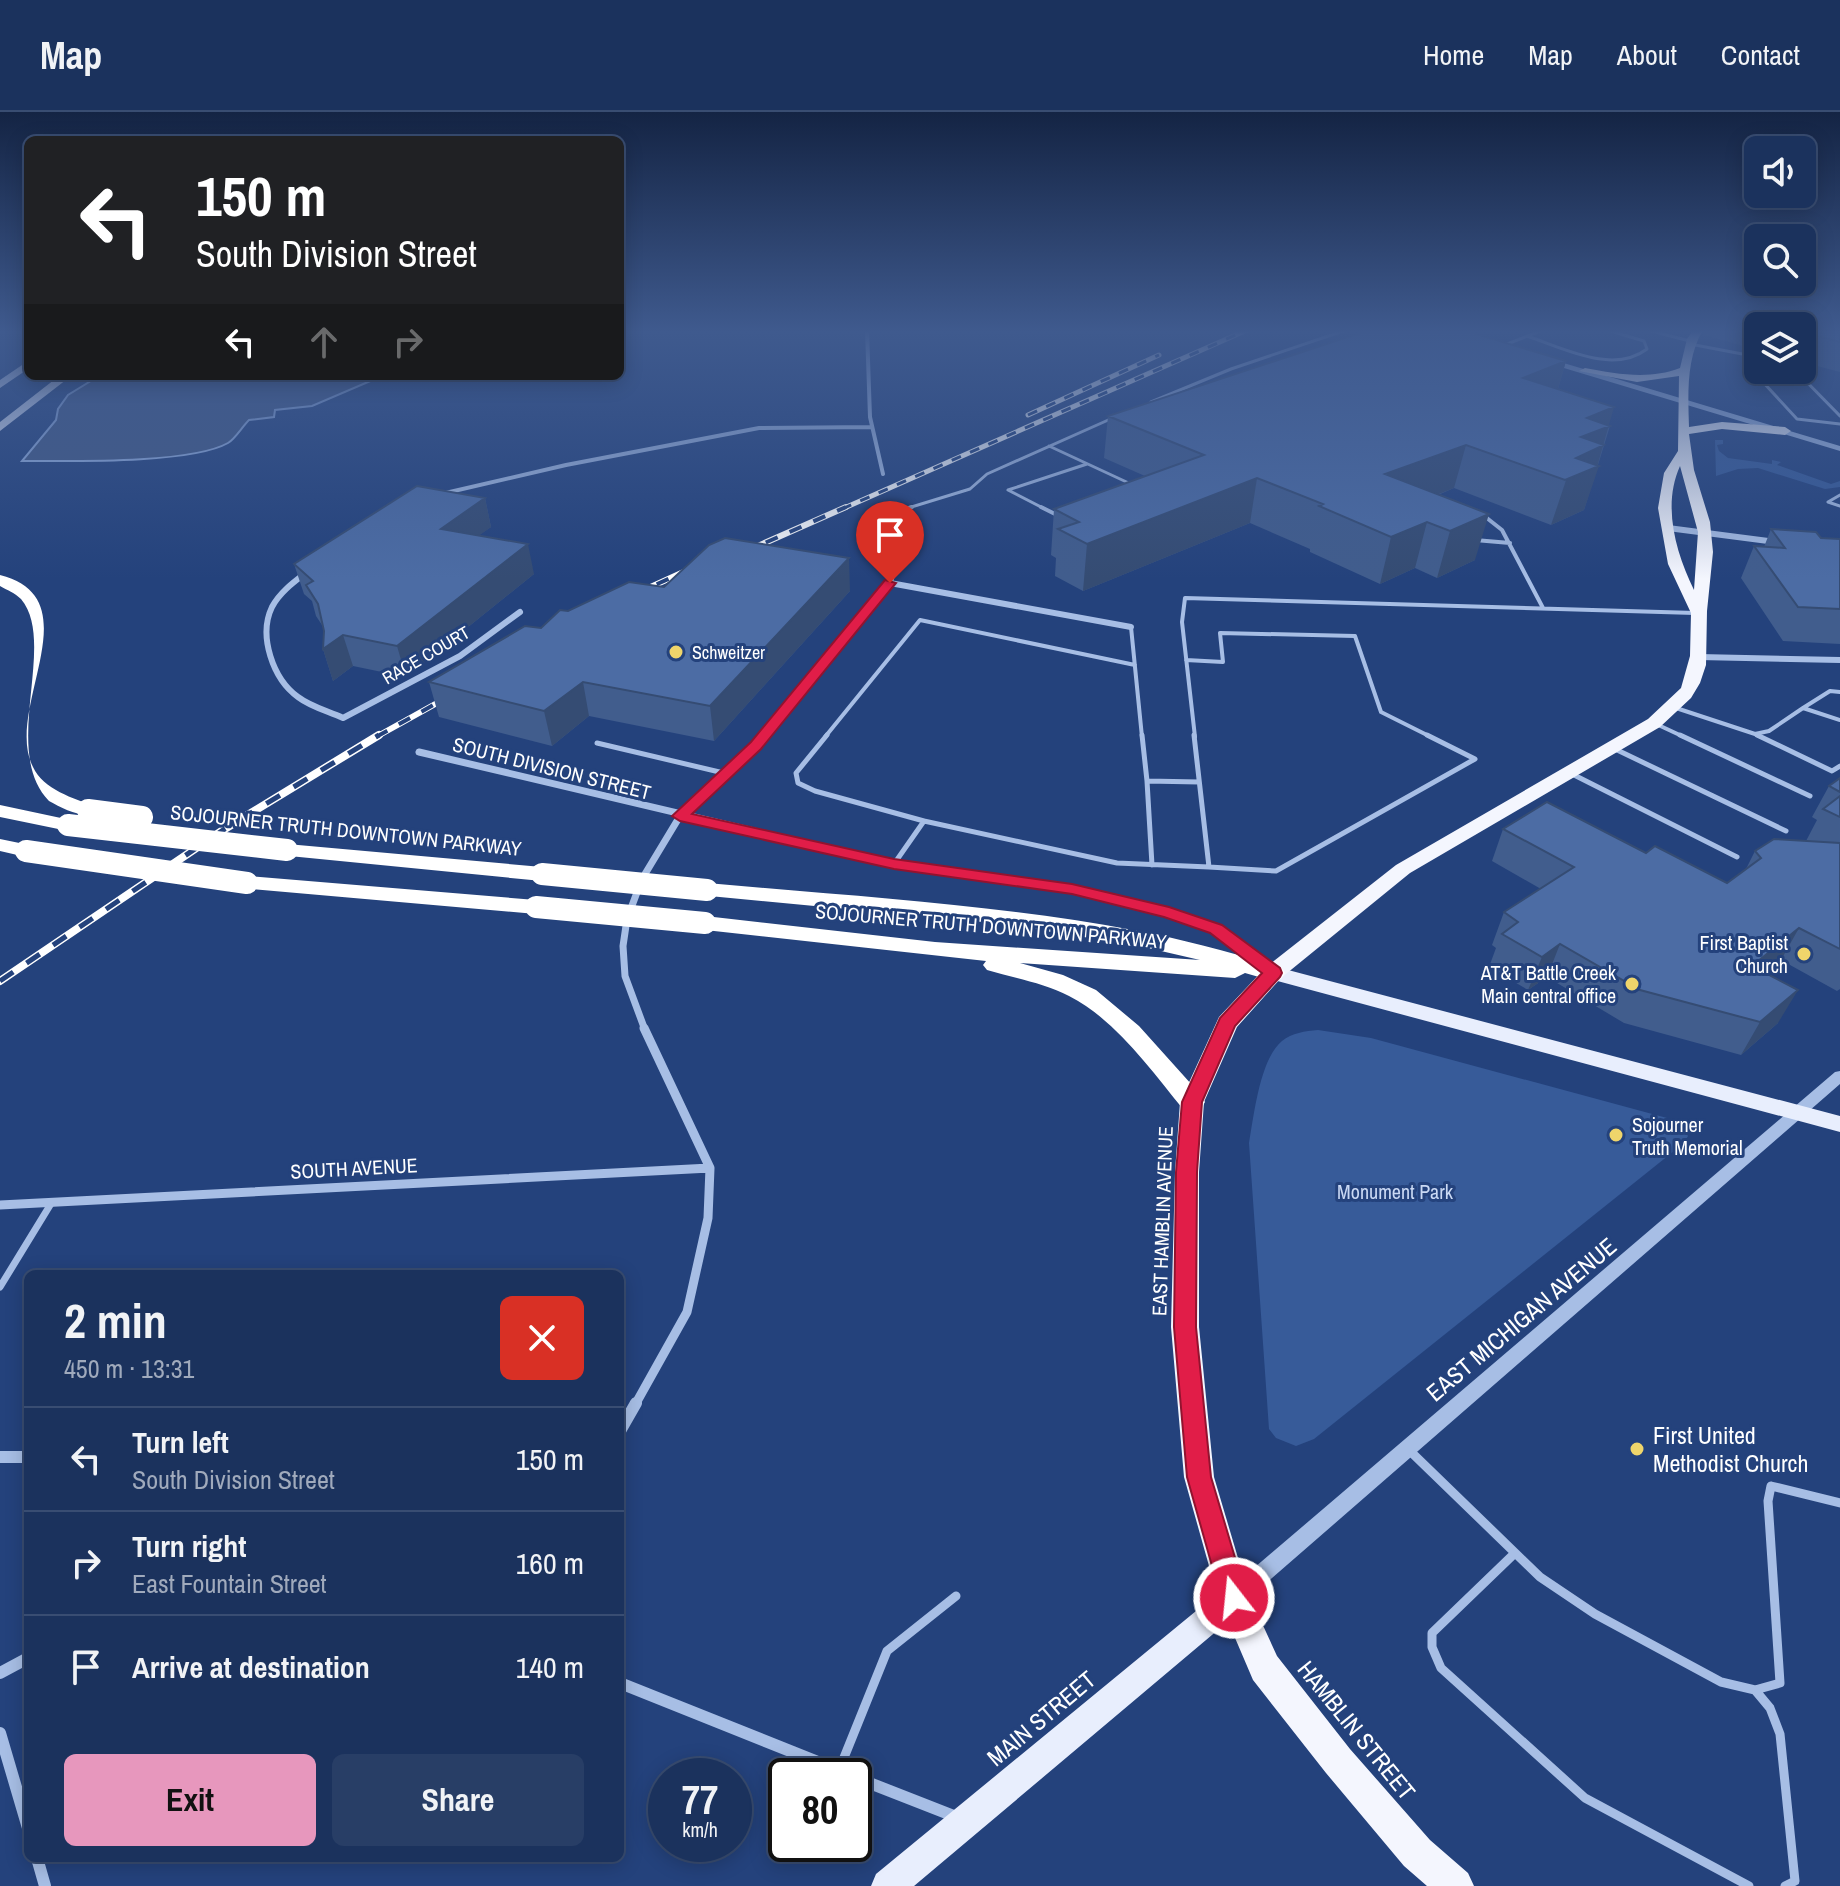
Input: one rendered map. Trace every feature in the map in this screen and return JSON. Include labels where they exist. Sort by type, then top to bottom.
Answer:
[{"type":"highway","points":[[1683,413],[1684,451],[1707,549],[1699,613],[1699,657]]},
{"type":"highway","points":[[1684,432],[1727,424],[1785,431]]},
{"type":"highway","points":[[1684,451],[1670,474],[1668,543],[1682,585],[1699,613]]},
{"type":"highway","points":[[0,580],[30,600],[37,620],[17,744],[22,766],[31,779],[55,795],[88,810],[295,844]]},
{"type":"highway","name":"EAST HAMBLIN AVENUE","points":[[1234,1598],[1199,1477],[1185,1327],[1187,1172],[1192,1102],[1227,1023],[1273,973],[1403,869],[1654,723],[1673,707],[1692,684],[1699,657]]},
{"type":"highway","name":"SOJOURNER TRUTH DOWNTOWN PARKWAY","points":[[0,811],[68,825],[295,844],[343,856],[994,918],[1142,937],[1212,953],[1273,973]]},
{"type":"highway","name":"SOJOURNER TRUTH DOWNTOWN PARKWAY","points":[[0,845],[247,883],[705,923],[935,950],[1273,973]]},
{"type":"highway","points":[[935,950],[1043,977],[1087,995],[1130,1031],[1192,1102]]},
{"type":"highway","name":"HAMBLIN STREET","points":[[1234,1598],[1265,1668],[1338,1761],[1417,1853],[1455,1886]]},
{"type":"main road","points":[[0,428],[18,413]]},
{"type":"main road","points":[[1273,973],[1840,1124]]},
{"type":"main road","name":"MAIN STREET","points":[[888,1886],[1234,1598]]},
{"type":"street","points":[[871,413],[883,474]]},
{"type":"street","points":[[1723,413],[1839,449]]},
{"type":"street","points":[[437,494],[566,465],[759,428],[872,427]]},
{"type":"street","points":[[624,1424],[687,1312],[708,1218],[710,1168],[646,1033],[625,976],[623,946],[627,919],[642,879],[680,816],[728,774],[799,695],[890,583],[895,562],[892,513]]},
{"type":"street","points":[[1668,528],[1778,542]]},
{"type":"street","name":"RACE COURT","points":[[311,568],[286,587],[274,603],[265,623],[267,646],[280,679],[299,698],[343,718],[460,656],[520,612]]},
{"type":"street","points":[[890,583],[1131,627]]},
{"type":"street","points":[[1699,657],[1743,655],[1840,660]]},
{"type":"street","name":"SOUTH DIVISION STREET","points":[[419,752],[894,864],[1072,889],[1169,913],[1216,929],[1273,973]]},
{"type":"street","name":"EAST MICHIGAN AVENUE","points":[[1234,1598],[1840,1076]]},
{"type":"street","name":"SOUTH AVENUE","points":[[0,1205],[710,1168]]},
{"type":"street","points":[[0,1457],[24,1457]]},
{"type":"street","points":[[0,1673],[24,1660]]},
{"type":"street","points":[[624,1685],[809,1758]]},
{"type":"street","points":[[0,1733],[24,1814]]},
{"type":"street","points":[[872,1784],[967,1821]]},
{"type":"street","points":[[38,1862],[45,1886]]},
{"type":"lane","points":[[1791,413],[1797,419],[1840,424]]},
{"type":"lane","points":[[892,513],[970,489],[987,474],[1118,416]]},
{"type":"lane","points":[[1049,446],[1144,490]]},
{"type":"lane","points":[[1064,518],[1008,490],[1087,464]]},
{"type":"lane","points":[[1840,495],[1828,502],[1840,506]]},
{"type":"lane","points":[[1475,513],[1485,516],[1502,530],[1543,608]]},
{"type":"lane","points":[[1468,540],[1510,543]]},
{"type":"lane","points":[[1209,867],[1182,622],[1185,598],[1699,613]]},
{"type":"lane","points":[[1135,665],[920,620],[796,773],[798,783],[815,791],[924,821],[1117,863],[1276,871],[1475,759],[1381,712],[1355,636],[1220,633],[1223,662],[1186,660]]},
{"type":"lane","points":[[1131,627],[1147,781],[1152,865]]},
{"type":"lane","points":[[1755,734],[1769,731],[1830,691],[1840,692]]},
{"type":"lane","points":[[1673,707],[1755,734],[1832,771],[1840,766]]},
{"type":"lane","points":[[1803,708],[1840,720]]},
{"type":"lane","points":[[1654,723],[1810,796]]},
{"type":"lane","points":[[597,743],[728,774]]},
{"type":"lane","points":[[1612,747],[1786,831]]},
{"type":"lane","points":[[1568,772],[1737,857]]},
{"type":"lane","points":[[1147,781],[1199,782]]},
{"type":"lane","points":[[894,864],[924,821]]},
{"type":"lane","points":[[0,1287],[52,1202]]},
{"type":"lane","points":[[1407,1448],[1540,1577],[1595,1614],[1721,1682],[1755,1690],[1780,1683],[1768,1501],[1771,1486],[1840,1503]]},
{"type":"lane","points":[[1515,1553],[1432,1633],[1432,1647],[1441,1668],[1585,1798],[1749,1886]]},
{"type":"lane","points":[[844,1758],[887,1651],[956,1596]]},
{"type":"lane","points":[[1755,1690],[1770,1708],[1780,1734],[1795,1881],[1785,1886]]},
{"type":"green space","points":[[1715,440],[1723,440],[1723,444],[1717,445],[1728,458],[1772,464],[1772,460],[1781,462],[1777,465],[1831,484],[1840,481],[1840,487],[1825,489],[1758,468],[1738,469],[1716,476]]},
{"type":"green space","name":"Monument Park","points":[[1318,1030],[1371,1038],[1667,1118],[1681,1126],[1688,1136],[1684,1143],[1314,1439],[1296,1446],[1276,1438],[1269,1429],[1249,1143],[1259,1088],[1274,1049],[1290,1036]]},
{"type":"shaded area","points":[[57,413],[275,413],[274,417],[249,420],[228,443],[187,455],[128,460],[22,461],[56,420]]},
{"type":"building","points":[[1118,413],[1600,413],[1587,418],[1610,426],[1581,437],[1604,445],[1576,458],[1599,466],[1565,480],[1466,445],[1385,474],[1489,514],[1450,531],[1427,522],[1391,537],[1319,506],[1323,504],[1257,478],[1087,544],[1058,529],[1079,522],[1054,509],[1204,455],[1108,416]]},
{"type":"building","points":[[417,486],[485,498],[441,529],[528,544],[397,646],[343,635],[323,649],[324,631],[318,604],[306,585],[313,581],[294,564]]},
{"type":"building","points":[[1771,529],[1816,532],[1821,538],[1840,539],[1840,609],[1798,607],[1754,546],[1785,548]]},
{"type":"building","name":"Schweitzer","points":[[725,538],[849,558],[710,706],[583,682],[544,711],[429,682],[525,626],[541,628],[560,610],[568,611],[629,582],[664,587],[709,545]]},
{"type":"building","points":[[1840,778],[1840,792],[1829,786]]},
{"type":"building","points":[[1840,796],[1840,817],[1823,809]]},
{"type":"building","points":[[1547,802],[1646,853],[1655,846],[1727,883],[1761,858],[1755,851],[1774,839],[1840,843],[1840,949],[1799,928],[1752,966],[1798,990],[1760,1022],[1640,990],[1560,944],[1542,957],[1502,934],[1518,922],[1504,912],[1574,867],[1503,829]]},
{"type":"railway","points":[[1028,415],[1033,413]]},
{"type":"railway","points":[[842,509],[1060,413]]},
{"type":"railway","points":[[742,553],[846,507]]},
{"type":"railway","points":[[633,595],[699,565]]},
{"type":"railway","points":[[376,737],[455,693]]},
{"type":"railway","points":[[0,981],[223,830],[379,735]]},
{"type":"place","name":"Schweitzer","points":[[676,652]]},
{"type":"place","name":"First Baptist Church","points":[[1804,954]]},
{"type":"place","name":"AT&T Battle Creek Main central office","points":[[1632,984]]},
{"type":"place","name":"Sojourner Truth Memorial","points":[[1616,1135]]},
{"type":"place","name":"First United Methodist Church","points":[[1637,1449]]},
{"type":"route","points":[[890,583],[756,746],[680,816],[894,864],[1072,889],[1169,913],[1216,929],[1273,973],[1227,1023],[1192,1102],[1187,1172],[1185,1327],[1199,1477],[1234,1598]]}]
